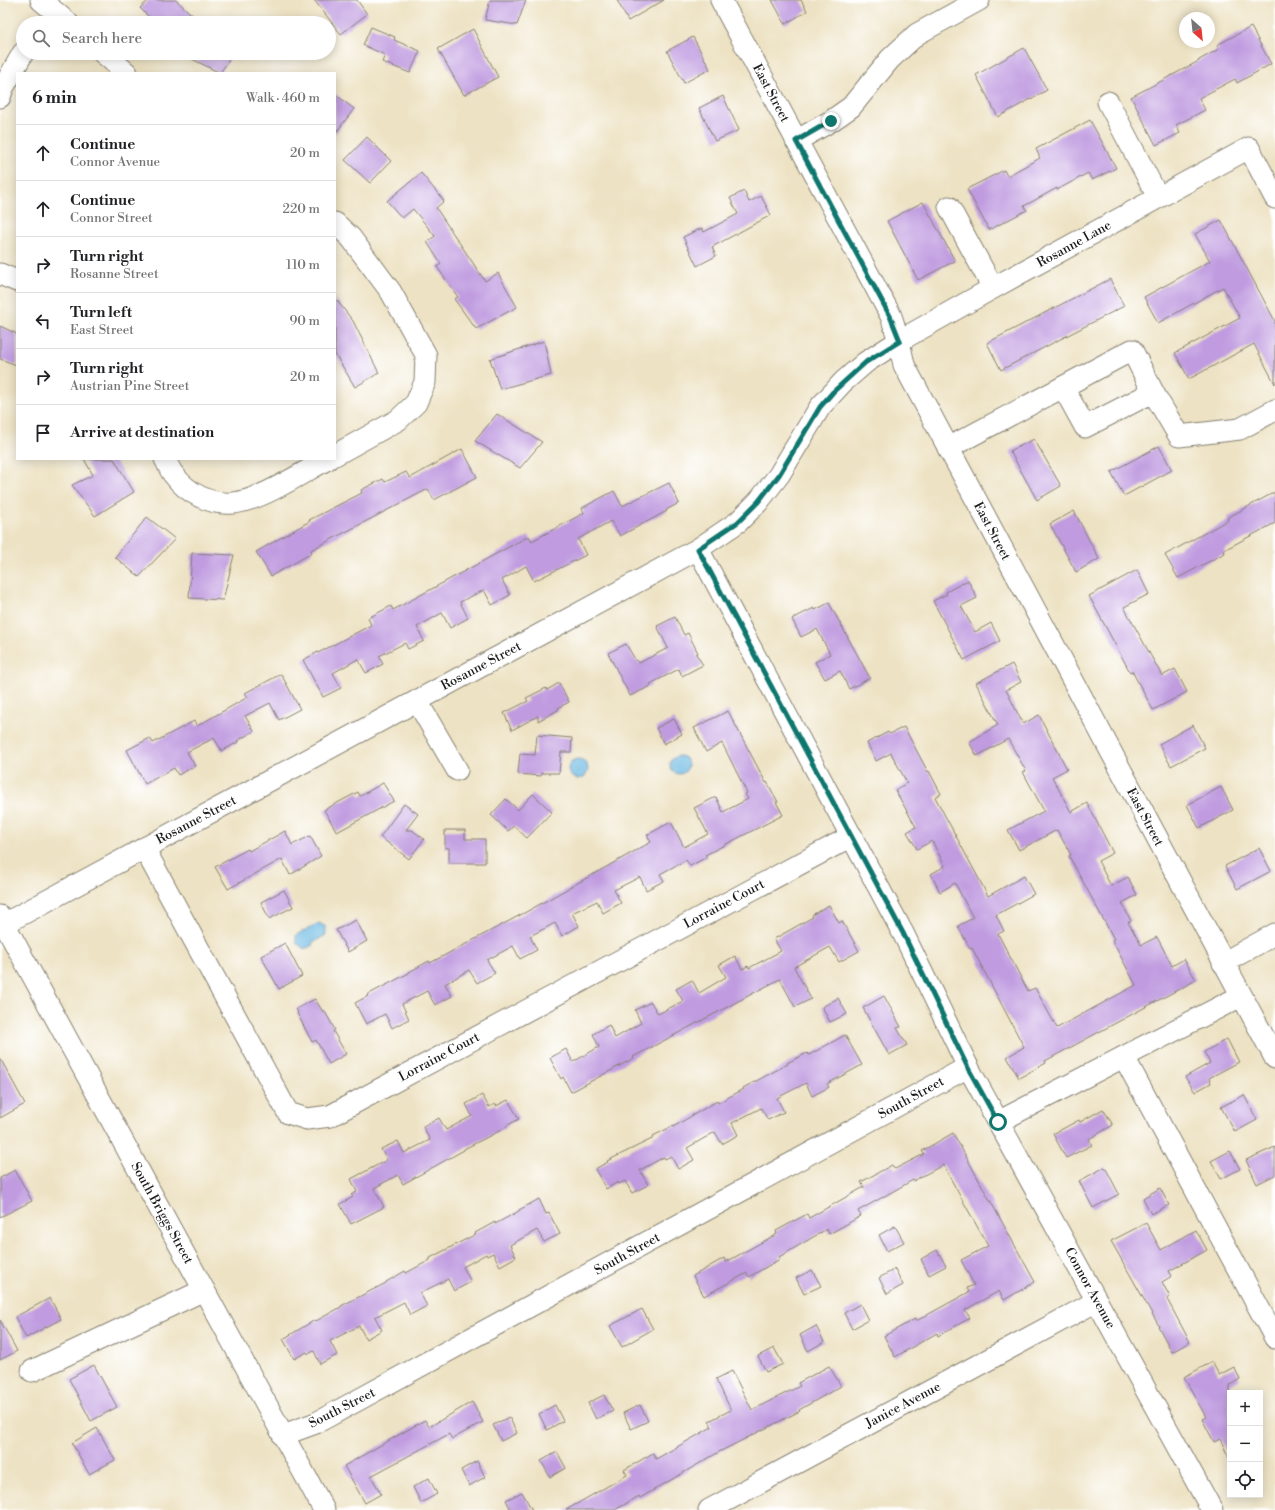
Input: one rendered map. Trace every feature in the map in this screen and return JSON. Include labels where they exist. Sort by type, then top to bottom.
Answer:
[{"type":"street","name":"East Street","points":[[721,0],[890,316],[900,341],[904,365],[1275,1058]]},
{"type":"street","points":[[796,141],[831,121],[851,107],[890,59],[917,34],[979,0]]},
{"type":"street","points":[[0,97],[3,88],[19,60]]},
{"type":"street","points":[[111,60],[126,72]]},
{"type":"street","points":[[1108,102],[1158,197]]},
{"type":"street","name":"Rosanne Lane","points":[[900,341],[993,288],[1248,148],[1275,198]]},
{"type":"street","points":[[949,207],[993,288]]},
{"type":"street","points":[[336,224],[351,238],[391,292],[426,355],[425,382],[416,403],[398,420],[336,454]]},
{"type":"street","points":[[0,274],[16,282]]},
{"type":"street","name":"Rosanne Street","points":[[2,920],[144,848],[698,549],[738,522],[767,492],[820,407],[833,392],[866,362],[900,341]]},
{"type":"street","points":[[948,448],[1132,350],[1153,392],[1179,436],[1240,429],[1275,410]]},
{"type":"street","points":[[1063,387],[1085,427],[1153,392]]},
{"type":"street","points":[[166,460],[174,475],[190,492],[208,500],[233,503],[260,496],[326,460]]},
{"type":"street","name":"Connor Avenue","points":[[698,549],[904,935],[968,1068],[1212,1510]]},
{"type":"street","points":[[417,701],[457,770]]},
{"type":"street","name":"Lorraine Court","points":[[144,848],[288,1113],[307,1119],[330,1116],[852,836]]},
{"type":"street","name":"South Briggs Street","points":[[2,920],[324,1510]]},
{"type":"street","points":[[1223,963],[1275,934]]},
{"type":"street","points":[[998,1122],[1241,996]]},
{"type":"street","points":[[1124,1057],[1275,1338]]},
{"type":"street","name":"South Street","points":[[283,1435],[316,1423],[968,1068]]},
{"type":"street","points":[[32,1371],[204,1290]]},
{"type":"street","name":"Janice Avenue","points":[[709,1510],[1097,1301]]},
{"type":"water","points":[[679,756],[683,757],[687,761],[687,769],[683,773],[679,774],[675,773],[671,769],[670,765],[671,761],[675,757]]},
{"type":"water","points":[[574,759],[582,759],[588,765],[588,773],[582,779],[574,779],[568,773],[568,765]]},
{"type":"water","points":[[319,923],[326,927],[326,935],[305,949],[296,943],[296,935]]},
{"type":"building","points":[[149,0],[176,0],[193,16],[148,16],[140,8]]},
{"type":"building","points":[[314,0],[357,0],[367,14],[341,34],[336,28],[336,16],[327,16]]},
{"type":"building","points":[[490,0],[526,0],[517,25],[485,20]]},
{"type":"building","points":[[617,0],[664,0],[628,21]]},
{"type":"building","points":[[772,0],[801,0],[807,11],[785,24]]},
{"type":"building","points":[[371,27],[395,37],[394,40],[420,51],[410,73],[382,62],[385,55],[363,45]]},
{"type":"building","points":[[1251,27],[1271,64],[1237,83],[1235,79],[1199,98],[1205,110],[1176,125],[1180,133],[1156,145],[1131,97],[1199,61],[1219,49],[1217,45]]},
{"type":"building","points":[[473,29],[498,77],[464,95],[438,49]]},
{"type":"building","points":[[693,37],[710,69],[684,83],[667,51]]},
{"type":"building","points":[[1024,48],[1047,90],[998,117],[976,75]]},
{"type":"building","points":[[194,60],[229,60],[221,72]]},
{"type":"building","points":[[336,95],[354,109],[336,133]]},
{"type":"building","points":[[723,96],[739,130],[715,141],[699,108]]},
{"type":"building","points":[[1090,120],[1116,168],[1092,180],[1088,173],[1057,190],[1057,188],[1024,206],[1027,210],[989,230],[967,189],[1004,170],[1007,176],[1040,158],[1036,149]]},
{"type":"building","points":[[367,137],[391,161],[370,183],[345,160]]},
{"type":"building","points":[[421,173],[444,201],[436,208],[485,281],[498,273],[517,307],[476,329],[454,299],[458,297],[437,267],[441,264],[427,242],[435,236],[413,209],[402,218],[387,201]]},
{"type":"building","points":[[744,191],[749,202],[761,196],[771,215],[712,247],[716,256],[697,266],[683,237],[702,228],[704,232],[738,214],[730,198]]},
{"type":"building","points":[[923,202],[955,261],[918,280],[887,221]]},
{"type":"building","points":[[1221,220],[1275,321],[1275,384],[1254,344],[1189,379],[1175,353],[1240,318],[1223,287],[1158,323],[1144,297],[1210,261],[1195,234]]},
{"type":"building","points":[[1110,279],[1124,306],[1001,370],[987,343]]},
{"type":"building","points":[[336,299],[353,321],[379,373],[355,387],[336,356]]},
{"type":"building","points":[[0,326],[16,334],[16,365],[0,359]]},
{"type":"building","points":[[544,341],[551,375],[500,389],[490,359]]},
{"type":"building","points":[[497,414],[542,442],[520,468],[475,441]]},
{"type":"building","points":[[1034,439],[1061,486],[1037,500],[1010,451]]},
{"type":"building","points":[[1159,446],[1172,470],[1124,496],[1111,472]]},
{"type":"building","points":[[462,449],[477,477],[434,500],[428,489],[311,550],[312,553],[271,576],[256,552],[310,521],[309,520],[362,493],[361,490],[383,479],[385,482],[406,472],[410,478]]},
{"type":"building","points":[[85,460],[115,460],[134,492],[95,516],[72,485],[93,475]]},
{"type":"building","points":[[669,483],[679,503],[666,510],[667,511],[620,536],[611,521],[578,539],[586,555],[534,581],[526,566],[502,580],[510,595],[492,605],[484,590],[460,602],[468,618],[450,628],[442,613],[417,627],[424,641],[408,649],[405,643],[379,656],[383,664],[366,673],[358,659],[333,673],[341,688],[323,697],[303,660],[371,625],[368,618],[391,606],[393,610],[529,536],[532,541],[584,513],[582,508],[614,491],[622,506]]},
{"type":"building","points":[[1275,492],[1275,523],[1224,550],[1225,553],[1178,578],[1165,555],[1228,520],[1227,518]]},
{"type":"building","points":[[1074,511],[1099,559],[1076,572],[1050,524]]},
{"type":"building","points":[[147,517],[175,539],[139,577],[115,557]]},
{"type":"building","points":[[192,553],[234,555],[223,600],[189,598]]},
{"type":"building","points":[[1137,570],[1149,594],[1124,607],[1162,676],[1175,669],[1187,692],[1153,710],[1132,671],[1130,672],[1089,596]]},
{"type":"building","points":[[968,580],[977,598],[961,606],[975,632],[991,623],[1000,641],[964,660],[933,601],[947,594],[946,592]]},
{"type":"building","points":[[829,603],[870,678],[849,689],[840,671],[825,679],[815,662],[830,654],[817,629],[801,637],[792,619],[814,608],[815,610]]},
{"type":"building","points":[[675,617],[684,635],[688,633],[698,653],[696,654],[703,665],[682,676],[679,669],[650,684],[651,686],[630,696],[608,653],[626,644],[636,661],[637,660],[639,663],[668,648],[657,626]]},
{"type":"building","points":[[1012,664],[1021,682],[1006,690],[1023,724],[1039,715],[1067,769],[1052,777],[1071,812],[1087,803],[1113,853],[1098,861],[1111,886],[1128,877],[1137,895],[1122,903],[1131,921],[1128,922],[1141,945],[1157,937],[1172,966],[1184,959],[1196,980],[1045,1061],[1046,1063],[1019,1078],[1007,1057],[1024,1047],[972,948],[970,949],[958,926],[973,918],[955,883],[940,892],[931,874],[945,866],[932,841],[917,849],[907,832],[916,827],[895,790],[907,783],[891,753],[876,761],[867,743],[888,732],[890,734],[904,727],[941,794],[935,797],[988,896],[1024,876],[1034,894],[996,915],[1004,931],[998,934],[1028,991],[1035,988],[1057,1028],[1136,985],[1112,940],[1114,939],[1069,856],[1071,855],[1057,830],[1019,850],[1008,830],[1044,811],[1023,772],[1026,771],[1008,739],[977,756],[969,742],[998,725],[976,683]]},
{"type":"building","points":[[281,674],[300,709],[279,720],[270,703],[245,716],[254,731],[237,741],[238,742],[222,751],[214,738],[187,752],[195,766],[178,775],[174,768],[145,784],[127,750],[150,738],[153,743],[194,721],[197,726],[248,697],[245,693]]},
{"type":"building","points":[[559,683],[569,702],[538,721],[538,716],[512,730],[504,713],[528,701],[526,698],[546,688],[547,690]]},
{"type":"building","points":[[728,711],[766,783],[767,782],[778,802],[776,802],[783,815],[705,855],[707,857],[690,866],[686,860],[660,874],[664,881],[646,890],[640,877],[614,890],[621,903],[603,913],[597,901],[572,913],[579,926],[562,936],[555,923],[530,936],[537,950],[520,959],[513,946],[487,960],[495,973],[477,983],[469,970],[445,984],[452,996],[435,1005],[427,991],[402,1004],[409,1019],[392,1028],[385,1014],[366,1024],[355,1003],[429,961],[430,963],[526,912],[651,842],[647,835],[671,822],[684,847],[708,834],[694,808],[716,797],[723,812],[748,799],[745,794],[747,793],[722,743],[706,752],[694,728]]},
{"type":"building","points":[[674,719],[682,734],[664,744],[656,728]]},
{"type":"building","points":[[1193,725],[1205,748],[1171,766],[1159,744]]},
{"type":"building","points":[[537,735],[572,738],[571,752],[561,752],[559,773],[541,773],[541,776],[518,774],[520,754],[535,755]]},
{"type":"building","points":[[383,783],[394,801],[337,832],[324,810],[358,792],[360,796]]},
{"type":"building","points":[[1221,787],[1233,810],[1199,828],[1187,805]]},
{"type":"building","points":[[533,794],[552,812],[527,838],[514,826],[508,831],[491,815],[506,799],[518,810]]},
{"type":"building","points":[[404,804],[418,814],[406,830],[412,830],[424,839],[409,859],[380,837]]},
{"type":"building","points":[[445,830],[465,830],[465,839],[485,839],[485,863],[449,863],[449,848],[445,848]]},
{"type":"building","points":[[285,831],[292,845],[310,836],[321,856],[290,875],[282,859],[228,889],[215,867],[248,849],[249,851]]},
{"type":"building","points":[[1259,848],[1271,871],[1237,889],[1225,866]]},
{"type":"building","points":[[284,890],[293,907],[269,919],[261,902]]},
{"type":"building","points":[[829,905],[839,923],[842,921],[859,951],[839,962],[830,947],[794,967],[811,999],[795,1007],[780,979],[633,1057],[634,1058],[571,1092],[563,1077],[561,1079],[550,1058],[566,1049],[573,1062],[599,1047],[593,1034],[609,1025],[615,1038],[641,1023],[635,1010],[651,1002],[658,1014],[683,1001],[676,989],[692,980],[699,993],[726,977],[719,965],[735,956],[742,969],[748,966],[749,968],[781,951],[774,939],[813,917],[812,915]]},
{"type":"building","points":[[356,920],[367,941],[348,952],[336,930]]},
{"type":"building","points":[[285,943],[302,976],[279,989],[261,956]]},
{"type":"building","points":[[884,996],[901,1027],[897,1028],[907,1045],[889,1055],[863,1008]]},
{"type":"building","points":[[838,998],[847,1014],[830,1022],[822,1007]]},
{"type":"building","points":[[315,999],[323,1012],[324,1010],[335,1030],[333,1031],[346,1054],[329,1064],[316,1040],[312,1042],[296,1009]]},
{"type":"building","points":[[845,1035],[862,1065],[827,1084],[829,1087],[812,1096],[806,1083],[777,1098],[784,1112],[768,1120],[761,1108],[732,1123],[738,1135],[722,1144],[715,1132],[687,1148],[694,1160],[678,1169],[671,1156],[665,1159],[664,1157],[640,1170],[648,1185],[632,1193],[625,1181],[619,1184],[618,1182],[606,1189],[595,1169],[608,1162],[607,1161],[654,1138],[653,1136],[673,1127],[717,1101],[718,1103],[744,1089],[743,1088],[788,1064],[787,1063],[807,1053],[809,1055]]},
{"type":"building","points":[[1227,1039],[1239,1062],[1209,1078],[1211,1083],[1195,1092],[1185,1077],[1210,1063],[1204,1052]]},
{"type":"building","points":[[0,1058],[25,1104],[0,1118]]},
{"type":"building","points":[[482,1095],[489,1107],[495,1104],[496,1106],[508,1100],[519,1119],[403,1184],[398,1175],[374,1188],[384,1207],[351,1224],[340,1204],[353,1197],[351,1195],[357,1192],[351,1179],[387,1160],[381,1149],[398,1141],[404,1153],[430,1140],[423,1127],[439,1118],[446,1130],[472,1116],[466,1104]]},
{"type":"building","points":[[1244,1095],[1257,1120],[1235,1132],[1221,1107]]},
{"type":"building","points":[[1103,1109],[1113,1125],[1089,1139],[1092,1145],[1066,1158],[1053,1134],[1079,1120],[1080,1122]]},
{"type":"building","points":[[953,1133],[1035,1282],[1004,1300],[999,1291],[965,1310],[970,1318],[938,1336],[937,1333],[895,1357],[884,1336],[915,1319],[916,1321],[969,1292],[967,1288],[974,1285],[961,1260],[988,1246],[943,1165],[858,1211],[861,1216],[829,1234],[827,1229],[779,1257],[780,1259],[749,1277],[747,1273],[704,1296],[693,1276],[724,1258],[726,1262],[777,1234],[776,1231],[807,1214],[809,1218],[864,1187],[861,1182],[892,1165],[895,1169],[924,1154],[922,1151]]},
{"type":"building","points":[[1275,1147],[1275,1175],[1257,1184],[1246,1160]]},
{"type":"building","points":[[1230,1151],[1240,1169],[1221,1179],[1211,1161]]},
{"type":"building","points":[[1105,1167],[1119,1194],[1093,1208],[1079,1181]]},
{"type":"building","points":[[15,1170],[32,1201],[0,1217],[0,1178]]},
{"type":"building","points":[[1160,1188],[1169,1205],[1151,1214],[1143,1198]]},
{"type":"building","points":[[539,1199],[546,1214],[549,1213],[560,1234],[544,1242],[537,1230],[510,1245],[516,1257],[500,1266],[493,1253],[487,1256],[486,1254],[463,1267],[471,1282],[454,1291],[448,1279],[420,1293],[427,1306],[410,1315],[404,1302],[375,1317],[382,1330],[366,1339],[359,1326],[330,1341],[337,1355],[320,1364],[314,1351],[308,1354],[307,1352],[294,1359],[283,1339],[315,1320],[316,1321],[341,1306],[386,1283],[405,1271],[406,1273],[430,1260],[430,1258]]},
{"type":"building","points":[[1146,1223],[1161,1250],[1196,1230],[1207,1250],[1169,1271],[1172,1276],[1162,1282],[1170,1297],[1167,1299],[1190,1342],[1172,1352],[1111,1241]]},
{"type":"building","points":[[895,1226],[904,1242],[887,1251],[879,1235]]},
{"type":"building","points":[[937,1250],[946,1266],[929,1275],[921,1259]]},
{"type":"building","points":[[895,1269],[903,1285],[887,1294],[879,1278]]},
{"type":"building","points":[[812,1270],[821,1286],[804,1294],[796,1278]]},
{"type":"building","points":[[50,1298],[61,1319],[26,1338],[15,1317]]},
{"type":"building","points":[[860,1304],[868,1320],[852,1329],[844,1313]]},
{"type":"building","points":[[642,1309],[653,1329],[622,1347],[610,1326]]},
{"type":"building","points":[[0,1320],[17,1351],[0,1360]]},
{"type":"building","points":[[816,1326],[824,1342],[808,1351],[800,1335]]},
{"type":"building","points":[[774,1348],[783,1364],[766,1372],[758,1356]]},
{"type":"building","points":[[1212,1362],[1219,1375],[1234,1367],[1240,1379],[1230,1385],[1230,1390],[1227,1390],[1227,1454],[1220,1439],[1214,1442],[1202,1419],[1206,1417],[1184,1377]]},
{"type":"building","points":[[94,1365],[117,1407],[91,1421],[69,1379]]},
{"type":"building","points":[[829,1366],[841,1386],[799,1410],[800,1411],[719,1452],[640,1498],[639,1496],[615,1510],[566,1510],[627,1475],[624,1470],[653,1453],[656,1459],[712,1427],[709,1421],[731,1410],[716,1379],[732,1371],[752,1410],[800,1386],[798,1383]]},
{"type":"building","points":[[604,1395],[613,1411],[596,1419],[588,1403]]},
{"type":"building","points":[[472,1402],[483,1422],[452,1439],[449,1434],[371,1476],[381,1494],[365,1503],[344,1466],[425,1420],[429,1427]]},
{"type":"building","points":[[555,1405],[563,1421],[547,1430],[539,1414]]},
{"type":"building","points":[[640,1405],[648,1421],[631,1429],[623,1413]]},
{"type":"building","points":[[509,1417],[517,1433],[501,1441],[493,1425]]},
{"type":"building","points":[[97,1428],[115,1460],[89,1474],[72,1443]]},
{"type":"building","points":[[557,1452],[566,1468],[550,1477],[541,1461]]},
{"type":"building","points":[[477,1461],[485,1477],[469,1486],[461,1470]]},
{"type":"building","points":[[429,1478],[437,1494],[421,1503],[413,1487]]},
{"type":"building","points":[[522,1492],[532,1510],[511,1510],[506,1500]]},
{"type":"route","points":[[831,121],[796,141],[890,316],[900,341],[866,362],[833,392],[809,423],[771,487],[738,522],[698,549],[904,935],[968,1068],[998,1122]]}]
